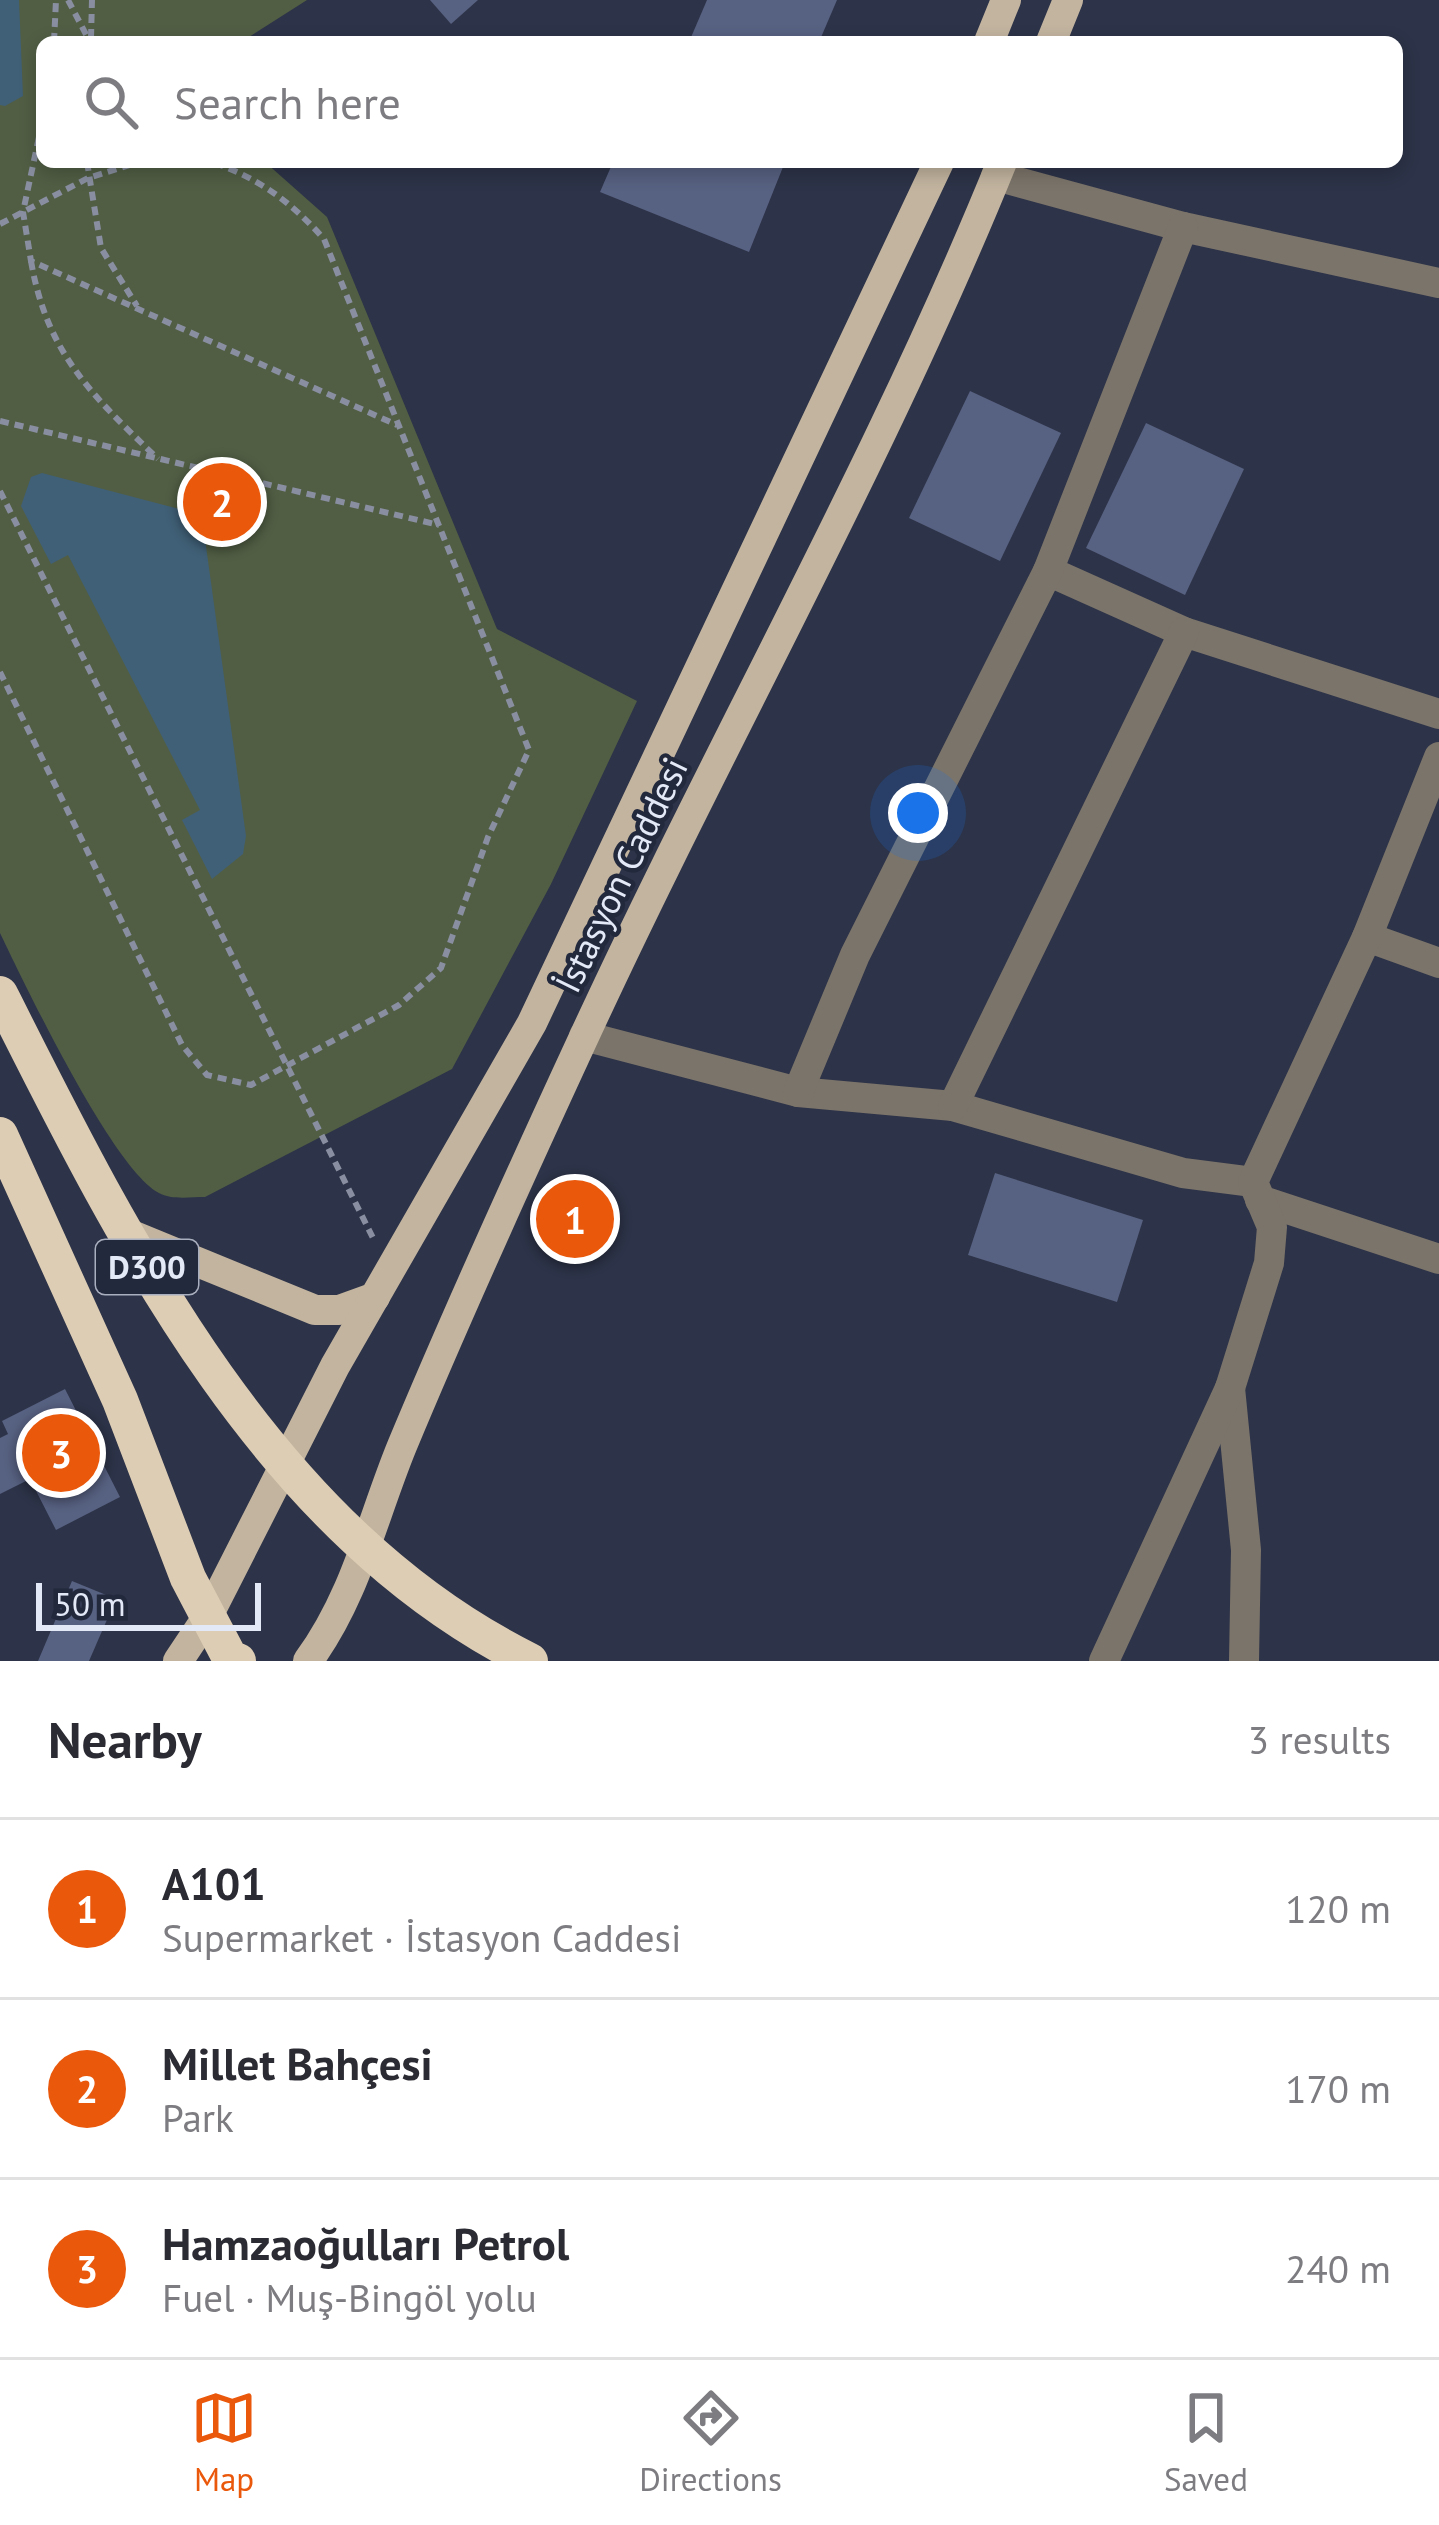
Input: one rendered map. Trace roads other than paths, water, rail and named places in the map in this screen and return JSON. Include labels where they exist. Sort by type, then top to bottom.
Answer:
[{"type":"highway","name":"D300","points":[[0,994],[155,1282],[285,1468],[331,1517],[460,1626],[530,1661]]},
{"type":"highway","name":"D300","points":[[0,1136],[54,1246],[208,1616],[234,1660]]},
{"type":"main road","points":[[991,36],[1006,0]]},
{"type":"main road","points":[[1053,36],[1068,0]]},
{"type":"main road","name":"İstasyon Caddesi","points":[[178,1661],[208,1616],[382,1285],[532,1023],[936,168]]},
{"type":"main road","name":"İstasyon Caddesi","points":[[308,1661],[330,1631],[367,1549],[400,1450],[584,1036],[858,485],[999,169]]},
{"type":"main road","points":[[129,1234],[314,1310],[339,1310],[382,1285]]},
{"type":"street","points":[[999,169],[1183,227],[1439,283]]},
{"type":"street","points":[[798,1092],[855,955],[1048,571],[1183,227]]},
{"type":"street","points":[[1048,571],[1184,632],[1439,714]]},
{"type":"street","points":[[953,1106],[1184,632]]},
{"type":"street","points":[[1104,1661],[1230,1388],[1269,1263],[1272,1227],[1257,1191],[1439,757]]},
{"type":"street","points":[[1367,937],[1439,963]]},
{"type":"street","points":[[584,1036],[798,1092],[953,1106],[1257,1191],[1438,1263]]},
{"type":"street","points":[[1230,1388],[1246,1550],[1244,1661]]},
{"type":"water","points":[[0,0],[19,0],[23,96],[5,106],[0,105]]},
{"type":"water","points":[[42,473],[183,510],[198,522],[205,539],[246,836],[243,854],[212,879],[182,820],[200,810],[68,555],[51,564],[21,506],[31,477]]},
{"type":"place","name":"Millet Bahçesi","points":[[222,502]]},
{"type":"place","name":"A101","points":[[575,1219]]},
{"type":"place","name":"Hamzaoğulları Petrol","points":[[61,1453]]}]
